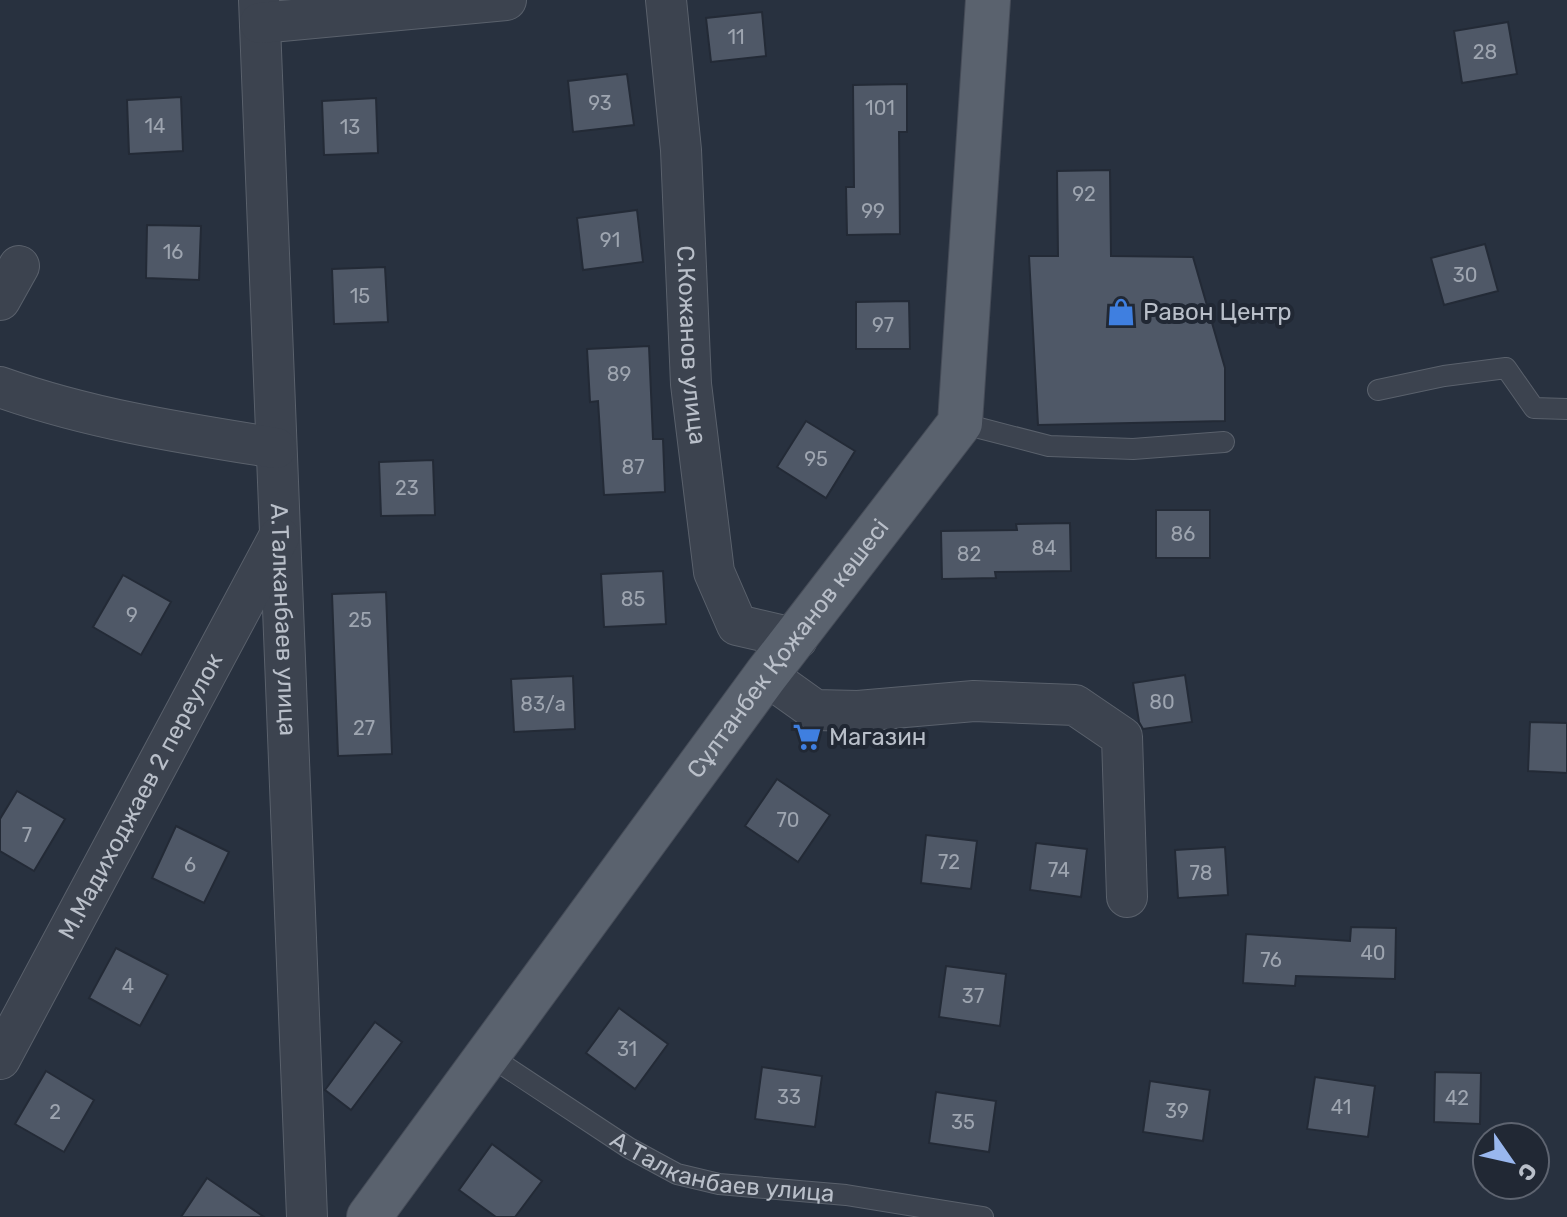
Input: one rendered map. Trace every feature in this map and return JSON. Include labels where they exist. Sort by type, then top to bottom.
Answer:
[{"type":"main road","points":[[960,423],[988,0]]},
{"type":"main road","name":"Сұлтанбек Қожанов көшесі","points":[[369,1217],[766,675],[797,639],[960,423]]},
{"type":"street","name":"А.Талканбаев улица","points":[[307,1217],[259,11],[506,0]]},
{"type":"street","name":"С.Кожанов улица","points":[[666,0],[681,150],[691,384],[714,572],[737,625],[797,639]]},
{"type":"street","points":[[0,387],[53,406],[119,421],[276,448]]},
{"type":"street","name":"М.Мадиходжаев 2 переулок","points":[[0,1059],[280,535]]},
{"type":"street","points":[[766,675],[815,710],[858,711],[974,701],[1075,705],[1122,737],[1127,897]]},
{"type":"lane","points":[[1378,390],[1444,376],[1506,368],[1534,408],[1567,409]]},
{"type":"lane","points":[[960,423],[1049,446],[1133,449],[1224,442]]},
{"type":"lane","name":"А.Талканбаев улица","points":[[488,1055],[629,1148],[677,1174],[719,1184],[912,1211],[983,1217]]},
{"type":"building","points":[[762,12],[766,56],[711,62],[706,18]]},
{"type":"building","points":[[1508,22],[1517,74],[1462,83],[1454,31]]},
{"type":"building","points":[[627,74],[634,125],[573,132],[568,81]]},
{"type":"building","points":[[907,84],[907,132],[899,132],[900,234],[847,235],[846,187],[854,187],[853,85]]},
{"type":"building","points":[[181,97],[183,151],[129,154],[127,100]]},
{"type":"building","points":[[376,98],[378,153],[324,155],[322,101]]},
{"type":"building","name":"Равон Центр","points":[[1110,170],[1111,256],[1193,257],[1225,368],[1225,421],[1038,425],[1029,256],[1058,256],[1057,171]]},
{"type":"building","points":[[637,210],[643,262],[583,270],[577,218]]},
{"type":"building","points":[[147,225],[201,226],[199,280],[146,278]]},
{"type":"building","points":[[1485,244],[1498,291],[1444,305],[1431,258]]},
{"type":"building","points":[[385,267],[388,322],[334,324],[332,269]]},
{"type":"building","points":[[909,301],[910,349],[856,349],[856,302]]},
{"type":"building","points":[[649,346],[653,439],[663,439],[665,492],[604,495],[598,401],[590,402],[587,349]]},
{"type":"building","points":[[806,421],[855,451],[826,498],[777,467]]},
{"type":"building","points":[[433,460],[435,515],[381,516],[379,462]]},
{"type":"building","points":[[1156,510],[1210,510],[1210,558],[1156,558]]},
{"type":"building","points":[[1070,523],[1071,571],[995,572],[996,578],[942,579],[941,531],[1017,530],[1016,524]]},
{"type":"building","points":[[663,571],[666,624],[604,627],[601,574]]},
{"type":"building","points":[[123,575],[171,602],[141,655],[93,627]]},
{"type":"building","points":[[386,592],[392,754],[338,756],[332,594]]},
{"type":"building","points":[[1185,675],[1192,722],[1143,729],[1139,722],[1133,683]]},
{"type":"building","points":[[573,676],[575,729],[514,732],[511,679]]},
{"type":"building","points":[[1530,722],[1567,723],[1567,773],[1528,771]]},
{"type":"building","points":[[777,779],[830,815],[798,862],[745,826]]},
{"type":"building","points":[[17,791],[65,819],[34,871],[0,851],[0,819]]},
{"type":"building","points":[[176,826],[229,852],[204,903],[152,878]]},
{"type":"building","points":[[926,835],[977,841],[971,889],[921,883]]},
{"type":"building","points":[[1036,843],[1087,849],[1081,897],[1030,890]]},
{"type":"building","points":[[1225,847],[1228,895],[1178,898],[1175,850]]},
{"type":"building","points":[[1351,927],[1396,928],[1395,979],[1296,976],[1295,986],[1243,983],[1246,934],[1350,941]]},
{"type":"building","points":[[116,948],[168,975],[140,1026],[89,998]]},
{"type":"building","points":[[946,966],[1006,974],[1000,1026],[939,1017]]},
{"type":"building","points":[[619,1008],[668,1044],[635,1089],[586,1053]]},
{"type":"building","points":[[375,1022],[402,1042],[351,1110],[325,1090]]},
{"type":"building","points":[[762,1067],[822,1076],[815,1127],[755,1119]]},
{"type":"building","points":[[46,1071],[94,1100],[64,1152],[15,1124]]},
{"type":"building","points":[[1435,1072],[1481,1073],[1480,1121],[1471,1121],[1471,1124],[1434,1122]]},
{"type":"building","points":[[1315,1077],[1375,1086],[1368,1137],[1307,1129]]},
{"type":"building","points":[[1150,1081],[1210,1090],[1203,1141],[1143,1132]]},
{"type":"building","points":[[936,1092],[996,1101],[989,1152],[929,1143]]},
{"type":"building","points":[[492,1144],[542,1181],[515,1217],[496,1217],[459,1190]]},
{"type":"building","points":[[207,1178],[264,1217],[181,1217]]},
{"type":"place","name":"Равон Центр","points":[[1121,312]]},
{"type":"place","name":"Магазин","points":[[807,737]]}]
